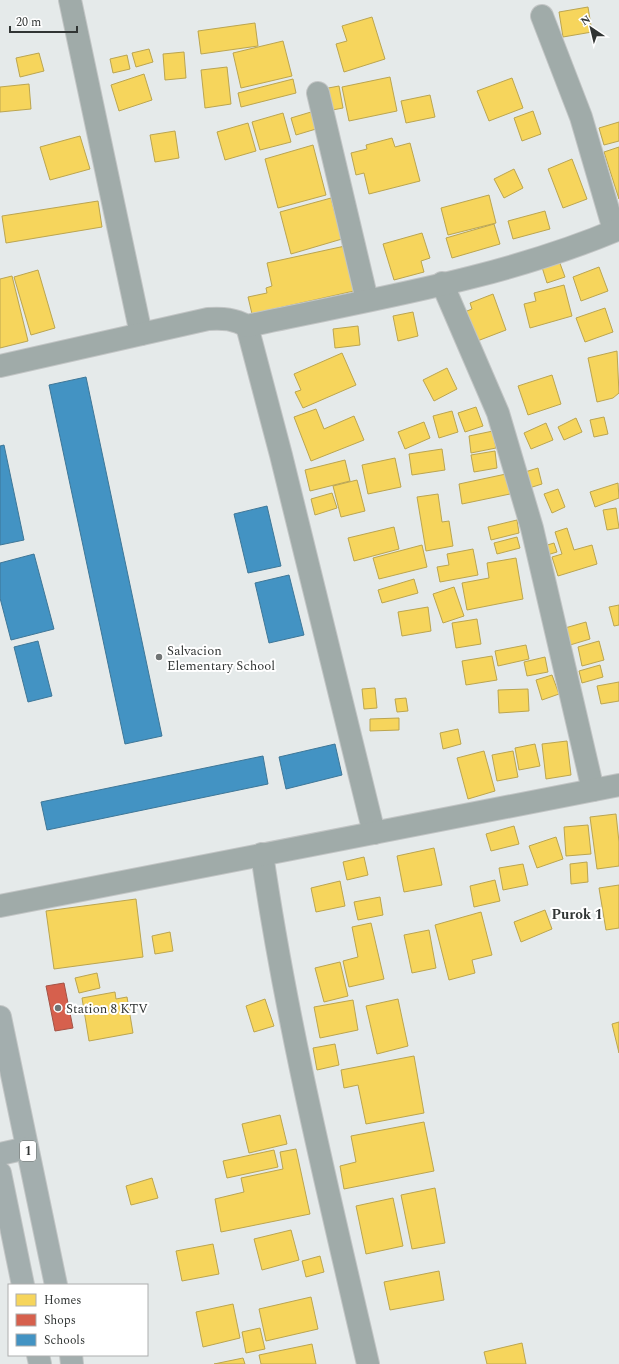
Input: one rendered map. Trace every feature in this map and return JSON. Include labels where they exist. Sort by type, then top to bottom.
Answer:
[{"type":"highway","name":"1","points":[[0,1017],[56,1284]]},
{"type":"highway","points":[[0,1154],[27,1148]]},
{"type":"highway","points":[[0,1173],[23,1284]]},
{"type":"street","points":[[70,0],[141,334]]},
{"type":"street","points":[[0,366],[208,318],[235,320],[247,326],[502,271],[617,230],[581,117],[542,16]]},
{"type":"street","points":[[318,93],[367,300]]},
{"type":"street","points":[[442,283],[498,413],[530,520],[593,790]]},
{"type":"street","points":[[247,326],[281,455],[374,833]]},
{"type":"street","points":[[0,906],[619,785]]},
{"type":"street","points":[[262,854],[273,929],[328,1190],[368,1364]]},
{"type":"building: Homes","points":[[588,7],[592,32],[563,37],[559,12]]},
{"type":"building: Homes","points":[[372,17],[385,59],[344,72],[336,44],[347,41],[342,26]]},
{"type":"building: Homes","points":[[255,23],[258,46],[201,54],[198,31]]},
{"type":"building: Homes","points":[[283,41],[292,76],[241,88],[233,53]]},
{"type":"building: Homes","points":[[149,49],[153,62],[136,67],[132,53]]},
{"type":"building: Homes","points":[[184,52],[186,78],[165,80],[163,54]]},
{"type":"building: Homes","points":[[39,53],[44,71],[20,77],[16,58]]},
{"type":"building: Homes","points":[[127,55],[130,69],[113,73],[110,59]]},
{"type":"building: Homes","points":[[227,67],[231,104],[205,108],[201,70]]},
{"type":"building: Homes","points":[[144,74],[152,100],[119,111],[111,85]]},
{"type":"building: Homes","points":[[390,77],[397,111],[349,121],[342,87]]},
{"type":"building: Homes","points":[[512,78],[523,108],[489,121],[477,91]]},
{"type":"building: Homes","points":[[293,79],[296,93],[241,107],[238,93]]},
{"type":"building: Homes","points":[[29,84],[31,109],[0,112],[0,87]]},
{"type":"building: Homes","points":[[339,86],[343,108],[327,111],[323,89]]},
{"type":"building: Homes","points":[[430,95],[435,117],[406,123],[401,101]]},
{"type":"building: Homes","points":[[533,111],[541,134],[522,141],[514,118]]},
{"type":"building: Homes","points":[[311,112],[316,129],[296,135],[291,118]]},
{"type":"building: Homes","points":[[283,113],[291,142],[260,150],[252,122]]},
{"type":"building: Homes","points":[[619,122],[619,141],[604,145],[599,128]]},
{"type":"building: Homes","points":[[248,123],[256,151],[225,160],[217,132]]},
{"type":"building: Homes","points":[[175,131],[179,158],[155,162],[150,135]]},
{"type":"building: Homes","points":[[80,136],[90,169],[50,180],[40,147]]},
{"type":"building: Homes","points":[[392,138],[395,147],[410,143],[420,181],[369,194],[364,173],[356,175],[351,153],[367,149],[366,145]]},
{"type":"building: Homes","points":[[313,145],[326,195],[278,208],[265,159]]},
{"type":"building: Homes","points":[[619,147],[619,199],[604,152]]},
{"type":"building: Homes","points":[[572,159],[587,199],[563,208],[548,169]]},
{"type":"building: Homes","points":[[514,169],[523,188],[504,198],[494,179]]},
{"type":"building: Homes","points":[[489,195],[496,223],[448,235],[441,208]]},
{"type":"building: Homes","points":[[331,198],[342,239],[291,254],[280,212]]},
{"type":"building: Homes","points":[[98,201],[102,227],[6,243],[2,216]]},
{"type":"building: Homes","points":[[545,211],[550,229],[513,239],[508,221]]},
{"type":"building: Homes","points":[[494,224],[500,244],[452,258],[446,238]]},
{"type":"building: Homes","points":[[422,233],[430,258],[421,261],[424,272],[394,280],[383,244]]},
{"type":"building: Homes","points":[[345,246],[354,291],[252,314],[248,297],[267,293],[266,288],[272,286],[267,263]]},
{"type":"building: Homes","points":[[558,258],[565,277],[547,283],[541,264]]},
{"type":"building: Homes","points":[[599,267],[608,291],[581,301],[573,277]]},
{"type":"building: Homes","points":[[38,270],[55,328],[31,335],[14,277]]},
{"type":"building: Homes","points":[[12,276],[28,341],[0,348],[0,279]]},
{"type":"building: Homes","points":[[564,285],[572,316],[530,328],[524,304],[536,301],[534,293]]},
{"type":"building: Homes","points":[[493,294],[506,330],[472,343],[462,313],[472,309],[470,303]]},
{"type":"building: Homes","points":[[605,308],[613,332],[585,342],[576,318]]},
{"type":"building: Homes","points":[[413,312],[418,336],[398,341],[393,316]]},
{"type":"building: Homes","points":[[358,326],[360,345],[335,348],[333,329]]},
{"type":"building: Homes","points":[[617,351],[619,393],[613,398],[597,402],[588,358]]},
{"type":"building: Homes","points":[[342,353],[356,385],[303,408],[295,392],[301,390],[294,374]]},
{"type":"building: Homes","points":[[447,368],[457,389],[434,401],[423,380]]},
{"type":"building: Homes","points":[[552,375],[561,404],[528,415],[518,386]]},
{"type":"building: Homes","points":[[476,407],[483,426],[465,432],[458,413]]},
{"type":"building: Homes","points":[[316,409],[324,429],[354,416],[364,440],[311,461],[294,417]]},
{"type":"building: Homes","points":[[452,411],[458,432],[439,438],[433,416]]},
{"type":"building: Homes","points":[[604,417],[608,434],[594,437],[590,420]]},
{"type":"building: Homes","points":[[576,418],[582,432],[564,440],[558,427]]},
{"type":"building: Homes","points":[[424,422],[430,438],[405,449],[398,432]]},
{"type":"building: Homes","points":[[546,423],[553,440],[531,449],[524,433]]},
{"type":"building: Homes","points":[[493,431],[496,448],[471,453],[469,436]]},
{"type":"building: Homes","points":[[442,449],[445,470],[412,475],[409,454]]},
{"type":"building: Homes","points":[[495,451],[497,468],[474,472],[471,455]]},
{"type":"building: Homes","points":[[395,458],[401,487],[368,494],[362,465]]},
{"type":"building: Homes","points":[[345,460],[350,481],[310,491],[305,470]]},
{"type":"building: Homes","points":[[538,468],[542,484],[529,488],[525,472]]},
{"type":"building: Homes","points":[[506,474],[510,494],[462,504],[459,484]]},
{"type":"building: Homes","points":[[357,480],[365,511],[341,517],[333,486]]},
{"type":"building: Homes","points":[[618,483],[619,498],[595,507],[590,492]]},
{"type":"building: Homes","points":[[558,489],[565,507],[552,513],[544,494]]},
{"type":"building: Homes","points":[[332,493],[337,508],[315,515],[311,499]]},
{"type":"building: Homes","points":[[438,494],[442,522],[449,521],[453,546],[426,551],[417,497]]},
{"type":"building: Homes","points":[[616,508],[619,528],[607,530],[603,510]]},
{"type":"building: Homes","points":[[517,520],[519,533],[491,540],[488,527]]},
{"type":"building: Homes","points":[[394,527],[399,549],[354,561],[348,538]]},
{"type":"building: Homes","points":[[567,528],[574,550],[592,545],[597,564],[558,576],[552,557],[562,554],[555,532]]},
{"type":"building: Homes","points":[[517,537],[520,548],[497,554],[494,543]]},
{"type":"building: Homes","points":[[554,543],[557,552],[547,555],[544,546]]},
{"type":"building: Homes","points":[[422,545],[427,567],[379,579],[373,558]]},
{"type":"building: Homes","points":[[473,549],[478,575],[440,582],[437,567],[449,565],[447,554]]},
{"type":"building: Homes","points":[[516,558],[523,599],[467,610],[462,583],[489,578],[487,563]]},
{"type":"building: Homes","points":[[414,579],[418,593],[382,603],[378,590]]},
{"type":"building: Homes","points":[[454,587],[464,616],[443,623],[433,594]]},
{"type":"building: Homes","points":[[619,605],[619,625],[614,626],[609,607]]},
{"type":"building: Homes","points":[[428,607],[431,631],[402,636],[398,612]]},
{"type":"building: Homes","points":[[477,619],[481,644],[456,648],[452,623]]},
{"type":"building: Homes","points":[[586,622],[590,639],[570,645],[565,628]]},
{"type":"building: Homes","points":[[599,641],[604,660],[582,666],[578,647]]},
{"type":"building: Homes","points":[[526,645],[529,659],[498,666],[495,651]]},
{"type":"building: Homes","points":[[492,656],[497,680],[466,685],[462,661]]},
{"type":"building: Homes","points":[[545,657],[548,672],[527,676],[524,662]]},
{"type":"building: Homes","points":[[600,665],[603,677],[582,683],[579,671]]},
{"type":"building: Homes","points":[[552,675],[559,694],[542,700],[536,680]]},
{"type":"building: Homes","points":[[619,682],[619,701],[601,704],[597,686]]},
{"type":"building: Homes","points":[[375,688],[377,708],[364,709],[362,689]]},
{"type":"building: Homes","points":[[528,689],[529,711],[499,713],[498,690]]},
{"type":"building: Homes","points":[[406,698],[408,711],[397,712],[395,699]]},
{"type":"building: Homes","points":[[399,718],[399,730],[370,731],[370,719]]},
{"type":"building: Homes","points":[[458,729],[461,744],[443,749],[440,733]]},
{"type":"building: Homes","points":[[567,741],[571,775],[546,779],[542,744]]},
{"type":"building: Homes","points":[[535,744],[540,766],[519,770],[515,748]]},
{"type":"building: Homes","points":[[484,751],[495,791],[468,799],[457,758]]},
{"type":"building: Homes","points":[[513,751],[518,777],[497,781],[492,755]]},
{"type":"building: Homes","points":[[616,814],[619,842],[619,866],[597,869],[590,817]]},
{"type":"building: Homes","points":[[588,825],[591,854],[566,856],[564,827]]},
{"type":"building: Homes","points":[[514,826],[519,844],[491,851],[486,834]]},
{"type":"building: Homes","points":[[556,837],[563,859],[537,868],[529,846]]},
{"type":"building: Homes","points":[[434,848],[442,885],[404,892],[397,856]]},
{"type":"building: Homes","points":[[364,857],[368,875],[347,880],[343,862]]},
{"type":"building: Homes","points":[[587,862],[588,882],[571,884],[570,864]]},
{"type":"building: Homes","points":[[523,864],[528,885],[503,890],[499,868]]},
{"type":"building: Homes","points":[[495,880],[500,901],[474,907],[470,886]]},
{"type":"building: Homes","points":[[340,881],[345,906],[316,912],[311,888]]},
{"type":"building: Homes","points":[[619,885],[619,928],[606,930],[599,888]]},
{"type":"building: Homes","points":[[380,897],[383,915],[358,920],[354,902]]},
{"type":"building: Homes","points":[[136,899],[143,957],[54,969],[46,911]]},
{"type":"building: Homes","points":[[545,910],[552,929],[521,942],[514,922]]},
{"type":"building: Homes","points":[[481,912],[492,955],[472,960],[475,973],[449,980],[435,925]]},
{"type":"building: Homes","points":[[371,923],[384,979],[349,987],[343,961],[358,957],[352,927]]},
{"type":"building: Homes","points":[[429,930],[436,968],[412,973],[404,935]]},
{"type":"building: Homes","points":[[170,932],[173,951],[155,954],[152,936]]},
{"type":"building: Homes","points":[[340,962],[348,996],[324,1002],[315,968]]},
{"type":"building: Homes","points":[[97,973],[100,988],[79,993],[75,978]]},
{"type":"building: Homes","points":[[115,992],[116,999],[127,997],[133,1033],[89,1041],[82,998]]},
{"type":"building: Homes","points":[[265,999],[274,1026],[254,1032],[246,1006]]},
{"type":"building: Homes","points":[[398,999],[408,1046],[377,1054],[366,1006]]},
{"type":"building: Homes","points":[[353,1000],[358,1030],[320,1038],[314,1007]]},
{"type":"building: Homes","points":[[619,1022],[619,1053],[612,1024]]},
{"type":"building: Homes","points":[[335,1044],[339,1065],[317,1070],[313,1048]]},
{"type":"building: Homes","points":[[414,1056],[424,1113],[366,1124],[358,1085],[344,1088],[341,1070]]},
{"type":"building: Homes","points":[[280,1115],[287,1144],[249,1153],[242,1124]]},
{"type":"building: Homes","points":[[424,1122],[434,1171],[344,1189],[340,1166],[356,1162],[351,1136]]},
{"type":"building: Homes","points":[[296,1149],[310,1214],[221,1232],[215,1199],[244,1192],[241,1178],[283,1169],[280,1152]]},
{"type":"building: Homes","points":[[274,1150],[278,1167],[227,1178],[223,1161]]},
{"type":"building: Homes","points":[[152,1178],[158,1198],[131,1205],[126,1186]]},
{"type":"building: Homes","points":[[435,1188],[445,1243],[412,1249],[401,1195]]},
{"type":"building: Homes","points":[[393,1198],[403,1246],[366,1254],[356,1206]]},
{"type":"building: Homes","points":[[291,1230],[299,1260],[262,1270],[254,1239]]},
{"type":"building: Homes","points":[[213,1244],[219,1274],[182,1281],[176,1251]]},
{"type":"building: Homes","points":[[320,1256],[324,1272],[306,1277],[302,1261]]},
{"type":"building: Homes","points":[[439,1271],[444,1300],[390,1310],[384,1282]]},
{"type":"building: Homes","points":[[311,1297],[318,1329],[266,1341],[259,1309]]},
{"type":"building: Homes","points":[[233,1304],[240,1338],[203,1347],[196,1312]]},
{"type":"building: Homes","points":[[260,1328],[265,1349],[246,1353],[242,1332]]},
{"type":"building: Homes","points":[[522,1343],[526,1364],[487,1364],[484,1352]]},
{"type":"building: Homes","points":[[312,1344],[316,1364],[261,1364],[259,1355]]},
{"type":"building: Homes","points":[[243,1358],[245,1364],[214,1364]]},
{"type":"building: Shops","points":[[64,983],[73,1028],[55,1031],[46,986]]},
{"type":"building: Schools","points":[[86,377],[162,736],[125,744],[49,385]]},
{"type":"building: Schools","points":[[4,445],[24,540],[0,545],[0,446]]},
{"type":"building: Schools","points":[[267,506],[281,566],[248,573],[234,514]]},
{"type":"building: Schools","points":[[34,554],[54,629],[11,640],[0,598],[0,563]]},
{"type":"building: Schools","points":[[289,575],[304,635],[269,643],[255,583]]},
{"type":"building: Schools","points":[[38,641],[52,696],[28,702],[14,647]]},
{"type":"building: Schools","points":[[335,744],[342,775],[286,789],[279,757]]},
{"type":"building: Schools","points":[[263,756],[268,784],[47,830],[41,802]]},
{"type":"place","name":"Salvacion Elementary School","points":[[159,657]]},
{"type":"place","name":"Station 8 KTV","points":[[58,1008]]},
{"type":"district","name":"Purok 1","points":[[577,914]]}]
